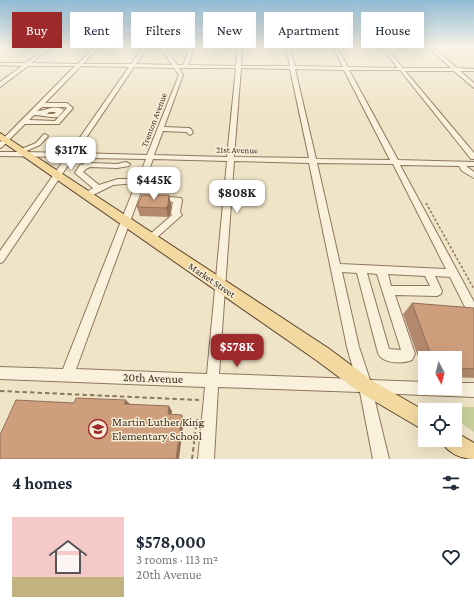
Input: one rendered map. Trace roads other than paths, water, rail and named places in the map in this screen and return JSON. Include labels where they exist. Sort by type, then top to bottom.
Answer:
[{"type":"main road","name":"Market Street","points":[[2,141],[24,153],[151,238],[221,287],[322,354],[365,386],[418,418]]},
{"type":"main road","points":[[462,447],[474,455]]},
{"type":"street","points":[[0,85],[21,68]]},
{"type":"street","points":[[2,141],[24,122],[76,68]]},
{"type":"street","points":[[0,259],[130,68]]},
{"type":"street","name":"Trenton Avenue","points":[[67,375],[181,76],[176,68]]},
{"type":"street","points":[[206,459],[238,68]]},
{"type":"street","points":[[292,68],[335,268],[353,347],[365,386],[381,459]]},
{"type":"street","points":[[346,68],[474,313]]},
{"type":"street","points":[[370,68],[474,70]]},
{"type":"street","points":[[402,69],[474,158]]},
{"type":"street","points":[[456,70],[474,86]]},
{"type":"street","points":[[0,80],[7,80]]},
{"type":"street","points":[[24,122],[57,123],[70,108],[69,106],[40,105]]},
{"type":"street","points":[[33,112],[44,113],[47,110],[61,110],[50,123]]},
{"type":"street","points":[[160,129],[189,130],[190,133]]},
{"type":"street","points":[[24,153],[38,144],[45,136]]},
{"type":"street","name":"21st Avenue","points":[[0,154],[24,153],[90,156],[127,160],[150,157],[395,162],[463,167],[474,164]]},
{"type":"street","points":[[89,165],[86,162],[90,156]]},
{"type":"street","points":[[98,188],[79,173],[83,167],[89,165],[117,166],[127,160]]},
{"type":"street","points":[[124,180],[127,172],[127,160]]},
{"type":"street","points":[[463,167],[474,172]]},
{"type":"street","points":[[463,167],[474,176]]},
{"type":"street","points":[[463,167],[466,174],[471,179],[474,179]]},
{"type":"street","points":[[86,195],[107,183],[124,180],[140,181]]},
{"type":"street","points":[[134,199],[178,200],[175,213],[178,215],[151,238]]},
{"type":"street","points":[[335,268],[453,273]]},
{"type":"street","points":[[361,269],[384,353],[387,355],[408,356],[409,354],[381,270]]},
{"type":"street","points":[[388,290],[437,291],[428,272]]},
{"type":"street","name":"20th Avenue","points":[[0,373],[474,390]]},
{"type":"place","name":"Martin Luther King Elementary School","points":[[98,429]]}]
